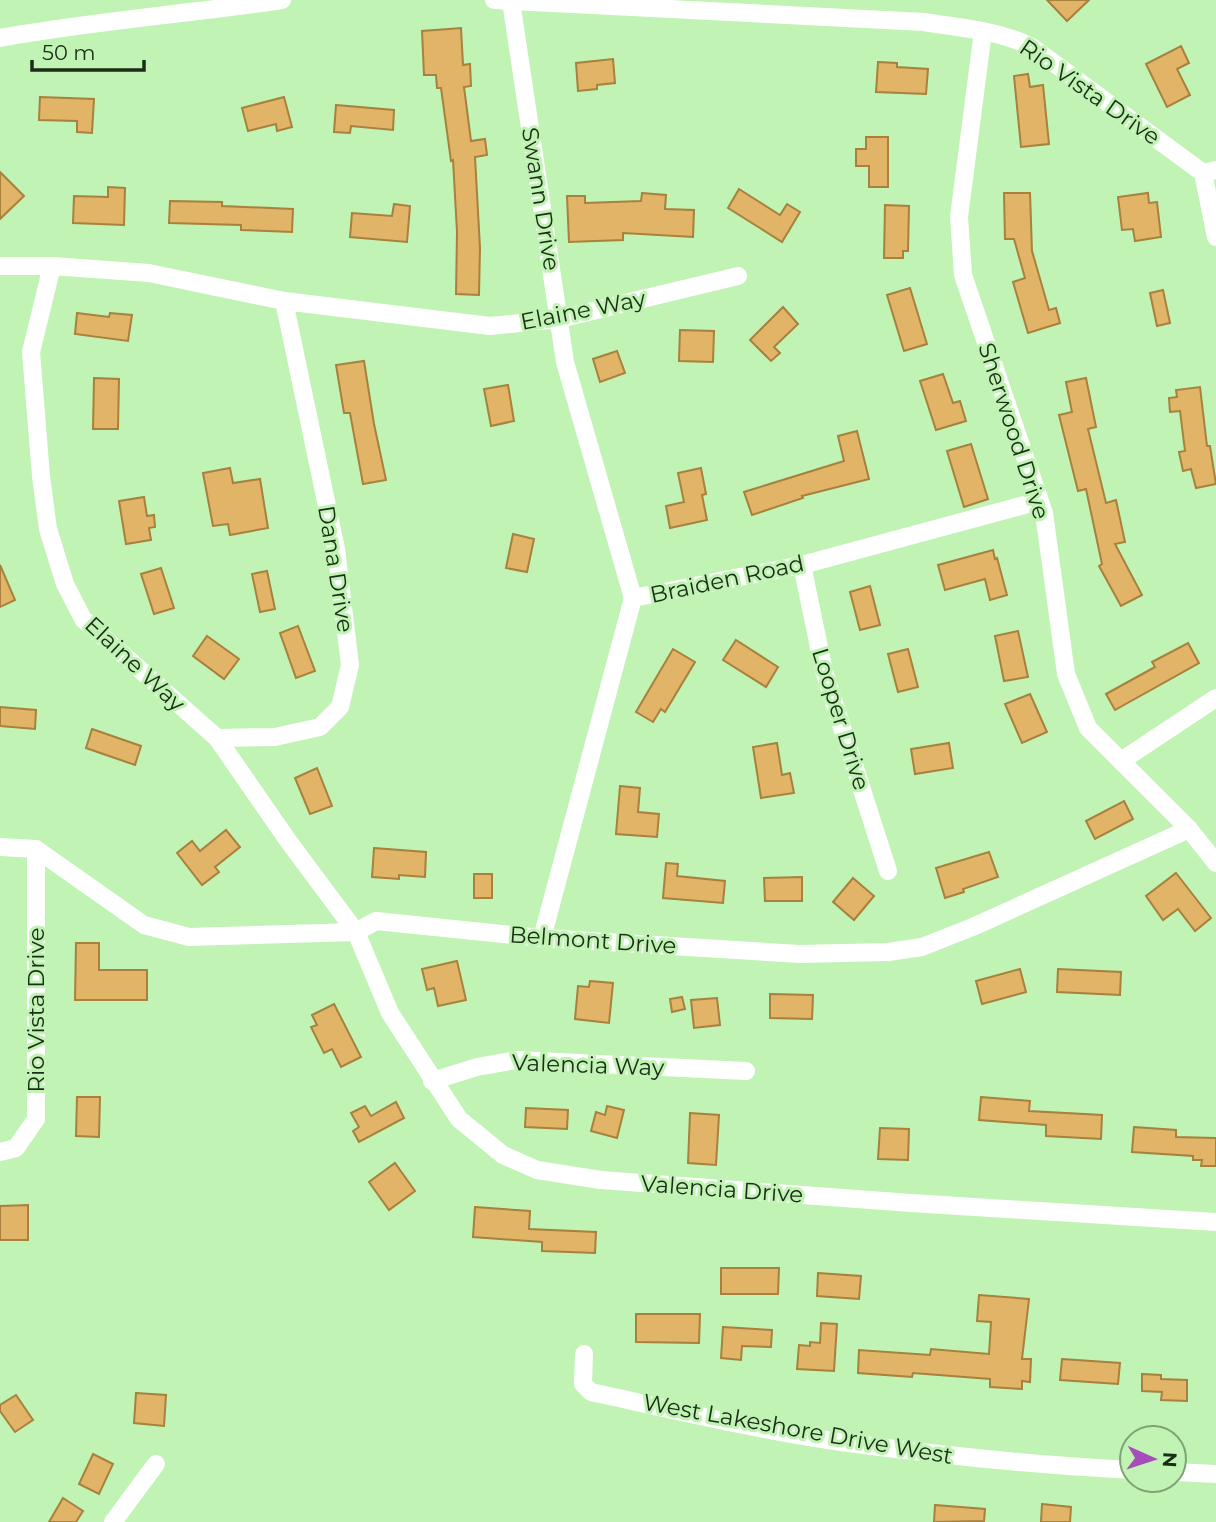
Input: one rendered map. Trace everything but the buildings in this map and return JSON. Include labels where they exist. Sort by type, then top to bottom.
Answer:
[{"type":"street","points":[[0,38],[43,30],[282,0]]},
{"type":"street","name":"Rio Vista Drive","points":[[494,0],[923,22],[983,31],[1016,39],[1032,47],[1209,172]]},
{"type":"street","name":"Swann Drive","points":[[511,1],[565,362],[633,598]]},
{"type":"street","name":"Sherwood Drive","points":[[983,31],[959,217],[963,275],[1044,513],[1066,674],[1088,728],[1189,829],[1216,863]]},
{"type":"street","points":[[1209,172],[1216,237]]},
{"type":"street","name":"Elaine Way","points":[[0,266],[52,266],[149,273],[284,301],[489,327],[559,319],[738,276]]},
{"type":"street","name":"Elaine Way","points":[[52,266],[31,352],[48,529],[65,584],[83,619],[217,738],[356,932]]},
{"type":"street","name":"Dana Drive","points":[[217,738],[275,737],[320,727],[340,707],[351,665],[336,549],[284,301]]},
{"type":"street","name":"Braiden Road","points":[[542,938],[633,598],[802,565],[1040,501]]},
{"type":"street","name":"Looper Drive","points":[[802,565],[824,671],[888,871]]},
{"type":"street","points":[[1121,761],[1216,698]]},
{"type":"street","name":"Belmont Drive","points":[[36,849],[144,925],[189,937],[356,932],[376,921],[542,938],[800,954],[922,947],[975,926],[1189,829]]},
{"type":"street","points":[[0,847],[36,849]]},
{"type":"street","name":"Rio Vista Drive","points":[[0,1152],[16,1148],[36,1119],[36,849]]},
{"type":"street","name":"Valencia Drive","points":[[356,932],[390,1013],[459,1119],[503,1155],[537,1170],[601,1180],[1216,1222]]},
{"type":"street","name":"Valencia Way","points":[[432,1081],[477,1067],[516,1060],[746,1071]]},
{"type":"street","name":"West Lakeshore Drive West","points":[[584,1354],[583,1384],[591,1392],[838,1441],[949,1456],[1118,1469]]},
{"type":"street","points":[[113,1522],[156,1464]]},
{"type":"street","points":[[1188,1473],[1216,1474]]}]
